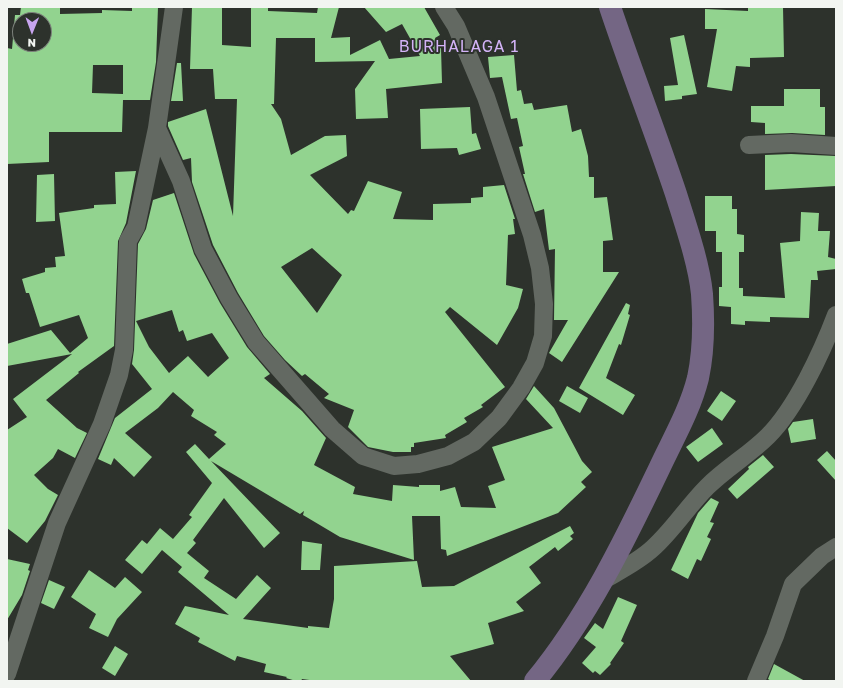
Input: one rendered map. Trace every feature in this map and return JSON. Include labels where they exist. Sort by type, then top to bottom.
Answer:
[{"type":"street","points":[[7,674],[58,524],[102,424],[119,375],[124,350],[128,240],[136,227],[157,128],[174,7]]},
{"type":"street","points":[[157,128],[181,181],[203,249],[229,298],[256,342],[332,430],[362,456],[394,466],[418,464],[448,456],[474,442],[499,418],[521,388],[535,363],[542,336],[544,304],[540,268],[532,235],[486,97],[456,26],[444,7]]},
{"type":"street","points":[[535,681],[575,624],[602,581],[634,522],[689,407],[698,378],[704,340],[702,292],[688,230],[610,7]]},
{"type":"street","points":[[749,145],[791,143],[836,146]]},
{"type":"street","points":[[602,581],[632,564],[653,548],[715,479],[769,435],[793,403],[836,315]]},
{"type":"street","points":[[756,681],[775,636],[793,584],[822,556],[836,547]]},
{"type":"building","points":[[21,7],[60,7],[60,14],[102,13],[102,10],[132,11],[132,7],[158,7],[156,62],[150,100],[123,100],[122,132],[49,132],[49,162],[7,164],[7,48],[12,49],[12,52],[52,52],[52,12],[20,12]],"holes":[[[93,65],[123,65],[123,94],[92,93]]]},
{"type":"building","points":[[192,7],[222,7],[222,45],[251,47],[251,7],[268,7],[268,11],[317,13],[318,7],[339,7],[331,38],[350,37],[350,55],[380,40],[389,59],[420,56],[402,24],[386,32],[364,7],[424,7],[440,35],[435,38],[441,48],[442,83],[386,89],[388,118],[356,119],[355,89],[375,61],[315,62],[315,38],[276,38],[274,104],[271,104],[281,119],[291,155],[325,136],[346,135],[347,156],[310,175],[348,214],[351,210],[354,211],[368,181],[402,192],[393,219],[433,220],[433,204],[471,203],[471,198],[483,197],[483,187],[504,185],[515,219],[513,219],[515,234],[508,235],[506,285],[523,289],[518,308],[497,345],[450,307],[445,312],[505,387],[481,405],[483,407],[464,418],[467,422],[445,435],[446,438],[414,443],[414,447],[411,447],[411,452],[393,452],[368,447],[348,427],[354,410],[324,398],[329,394],[305,374],[302,376],[285,360],[264,336],[238,293],[213,245],[192,182],[191,158],[183,160],[168,126],[168,122],[206,109],[233,216],[237,99],[215,99],[213,69],[190,69]],"holes":[[[312,248],[342,275],[317,313],[281,267]]]},
{"type":"building","points":[[748,7],[783,7],[784,57],[750,58],[750,67],[736,66],[732,91],[707,87],[717,29],[705,29],[705,9],[748,11]]},
{"type":"building","points":[[684,35],[697,94],[682,96],[682,99],[665,101],[664,86],[678,85],[670,38]]},
{"type":"building","points":[[514,55],[517,91],[521,90],[524,104],[532,103],[534,110],[567,105],[572,132],[581,129],[588,156],[589,177],[594,177],[594,198],[607,197],[613,240],[603,241],[603,272],[619,272],[562,362],[549,353],[568,320],[554,320],[555,249],[549,250],[544,209],[535,212],[523,174],[525,174],[519,147],[523,146],[517,118],[511,119],[502,77],[490,78],[488,57]]},
{"type":"building","points":[[177,63],[181,63],[183,101],[171,101]]},
{"type":"building","points":[[784,89],[820,89],[820,107],[825,107],[825,135],[792,133],[765,134],[765,123],[751,122],[751,106],[784,106]]},
{"type":"building","points":[[470,107],[472,134],[476,133],[481,149],[459,155],[457,148],[421,149],[420,109]]},
{"type":"building","points":[[791,154],[836,156],[836,186],[765,190],[765,155]]},
{"type":"building","points":[[136,171],[126,223],[118,241],[114,346],[78,372],[79,373],[46,400],[77,428],[87,433],[75,458],[58,449],[53,458],[34,475],[48,489],[58,495],[45,521],[27,543],[7,528],[7,430],[27,417],[13,399],[72,354],[7,366],[7,344],[51,330],[70,353],[88,338],[79,315],[40,327],[29,293],[26,293],[22,279],[45,272],[45,268],[56,267],[55,257],[65,256],[59,213],[94,208],[94,205],[116,204],[115,172]]},
{"type":"building","points":[[54,174],[55,221],[36,222],[37,175]]},
{"type":"building","points":[[174,193],[194,254],[220,303],[247,347],[270,374],[264,378],[302,411],[326,438],[314,465],[355,487],[353,494],[392,501],[393,485],[419,487],[419,485],[440,485],[440,491],[455,487],[461,507],[496,508],[488,486],[505,480],[492,447],[553,428],[526,399],[534,386],[554,408],[582,461],[592,472],[581,482],[586,487],[558,513],[447,556],[446,550],[441,549],[440,516],[412,516],[414,560],[340,537],[303,515],[304,511],[300,514],[211,461],[280,533],[264,548],[224,498],[193,540],[196,543],[187,553],[209,571],[204,578],[236,599],[257,575],[271,588],[243,619],[308,628],[308,626],[329,628],[334,599],[334,566],[417,561],[422,587],[454,586],[570,526],[574,533],[570,536],[573,539],[558,551],[555,547],[529,567],[541,583],[516,602],[524,611],[488,623],[494,644],[450,656],[471,681],[317,681],[302,679],[301,681],[296,681],[286,678],[287,677],[264,672],[266,664],[237,656],[235,661],[198,642],[200,638],[175,624],[185,606],[229,615],[178,572],[182,567],[162,550],[142,574],[125,560],[142,540],[147,544],[160,528],[173,539],[192,517],[189,515],[212,483],[186,452],[195,444],[209,459],[226,444],[214,435],[217,432],[191,416],[194,410],[173,392],[158,408],[125,433],[152,457],[134,477],[114,458],[111,465],[98,459],[115,418],[152,389],[132,364],[134,350],[138,244],[146,229],[153,200]],"holes":[[[172,310],[179,332],[183,330],[187,341],[212,333],[229,358],[208,377],[188,356],[169,373],[149,347],[136,321]]]},
{"type":"building","points":[[705,196],[732,196],[732,209],[737,209],[737,234],[744,235],[744,252],[739,252],[739,288],[743,288],[743,296],[785,298],[780,243],[800,241],[801,212],[819,213],[818,231],[830,231],[828,257],[836,259],[836,269],[817,271],[818,280],[811,280],[809,318],[770,317],[770,322],[745,321],[745,325],[731,324],[731,307],[719,306],[719,287],[722,287],[722,252],[716,252],[716,231],[705,231]]},
{"type":"building","points":[[626,303],[630,305],[628,314],[630,315],[621,345],[619,344],[606,378],[635,395],[623,415],[579,388]]},
{"type":"building","points":[[567,386],[588,398],[580,413],[559,401]]},
{"type":"building","points":[[721,391],[736,401],[722,421],[707,411]]},
{"type":"building","points":[[813,419],[816,439],[791,443],[788,429],[793,422]]},
{"type":"building","points":[[712,428],[723,444],[698,462],[686,447]]},
{"type":"building","points":[[827,451],[836,461],[836,481],[817,460]]},
{"type":"building","points":[[763,455],[774,467],[737,499],[728,489],[749,469],[748,467]]},
{"type":"building","points":[[711,498],[719,502],[710,522],[714,523],[707,537],[711,539],[701,561],[697,559],[688,579],[671,570],[698,513]]},
{"type":"building","points":[[302,541],[322,544],[320,570],[301,570]]},
{"type":"building","points":[[7,559],[30,564],[28,570],[30,571],[22,595],[7,620]]},
{"type":"building","points":[[89,570],[115,588],[125,577],[142,592],[117,619],[108,637],[89,628],[96,614],[71,597]]},
{"type":"building","points":[[49,580],[65,587],[54,609],[41,603]]},
{"type":"building","points":[[618,597],[637,605],[621,641],[624,643],[610,663],[611,664],[600,675],[595,671],[593,673],[582,663],[596,647],[584,638],[595,623],[603,629]]},
{"type":"building","points":[[115,646],[128,654],[115,676],[102,668]]},
{"type":"building","points":[[774,664],[805,681],[771,681],[768,679]]},
{"type":"district","name":"BURHALAGA 1","points":[[459,47]]}]
